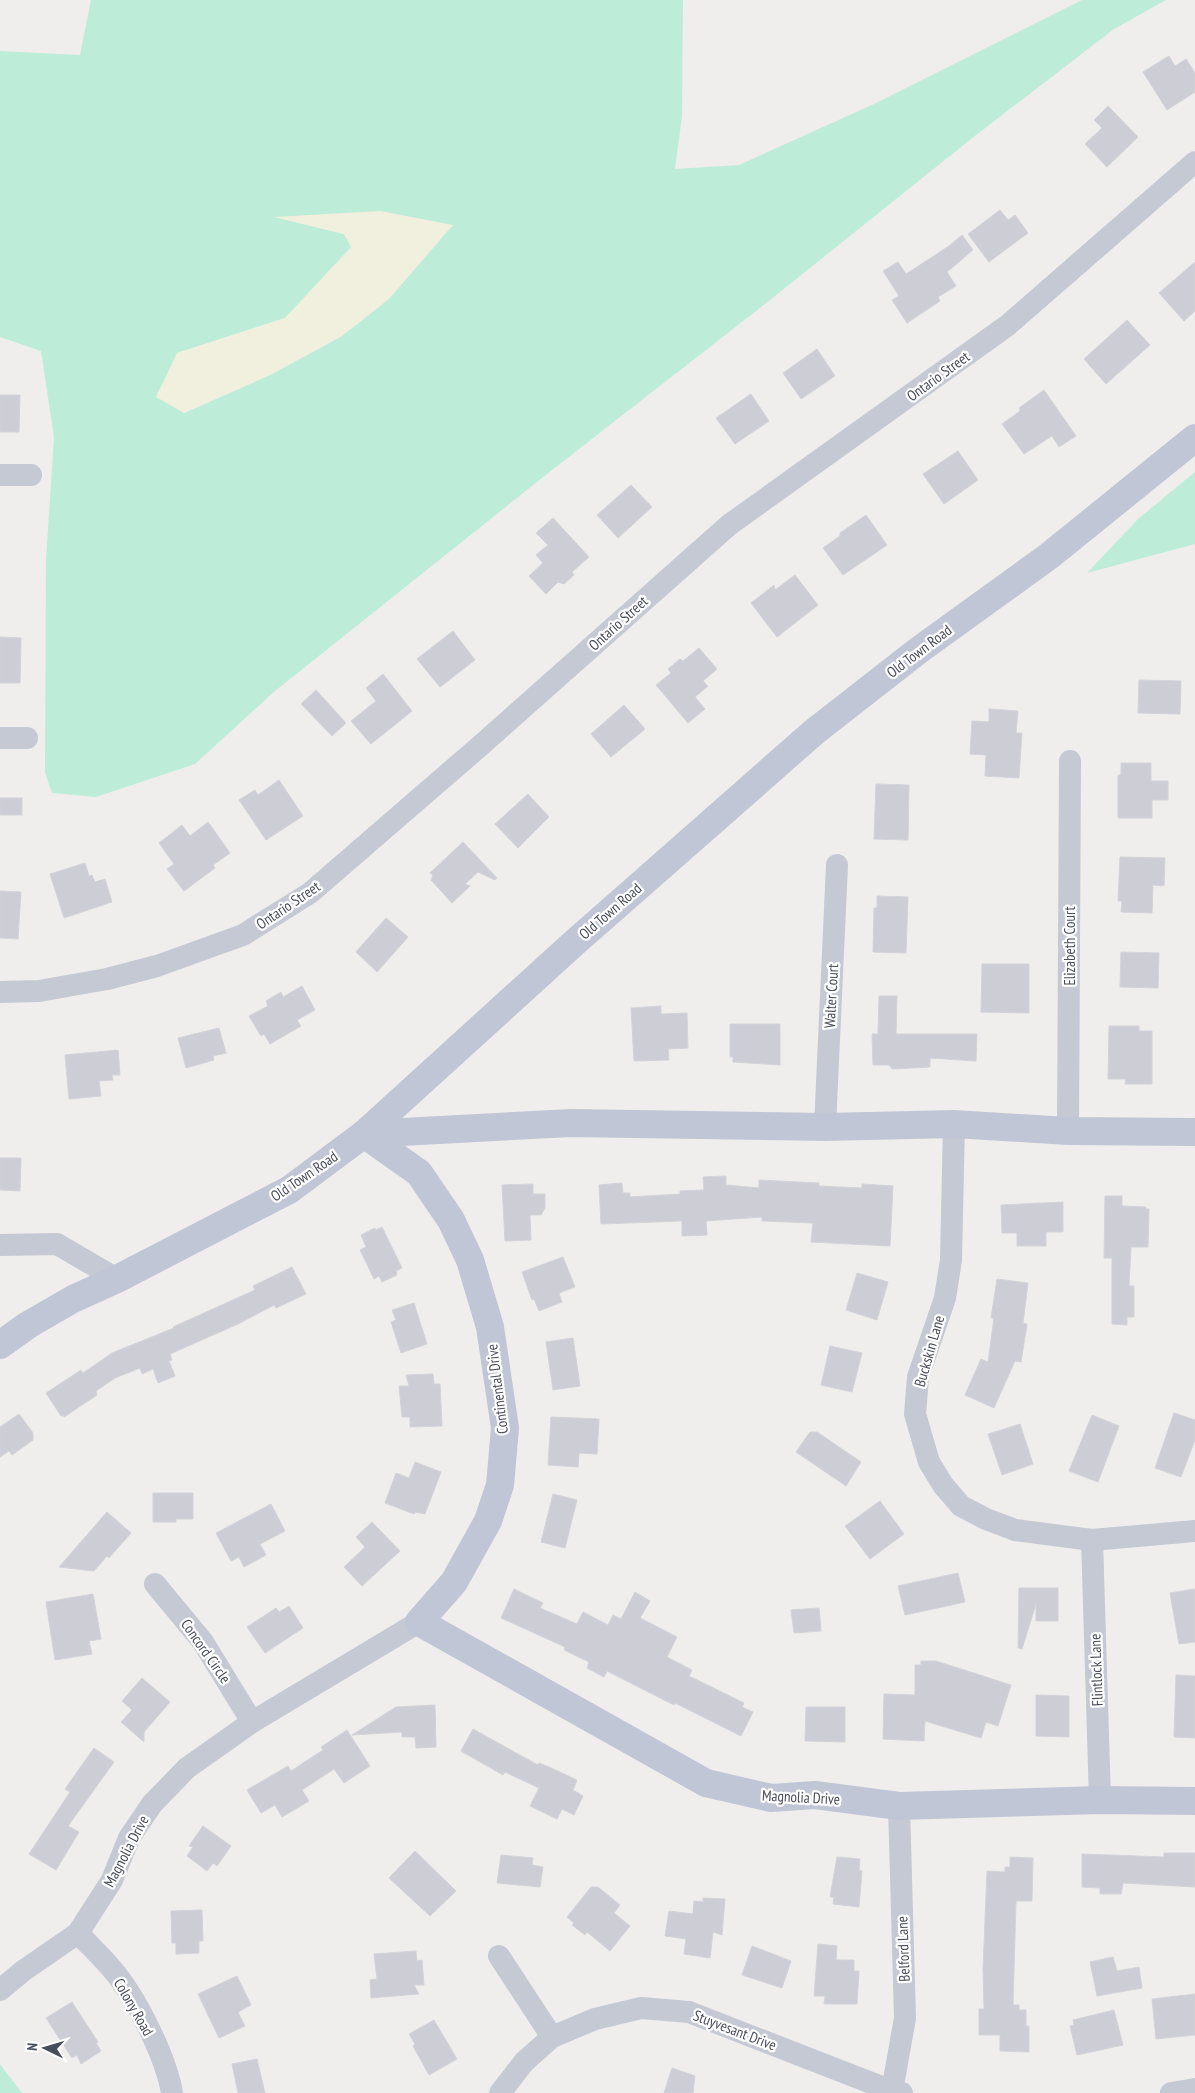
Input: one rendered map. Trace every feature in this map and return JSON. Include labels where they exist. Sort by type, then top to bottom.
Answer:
[{"type":"street","name":"Ontario Street","points":[[0,992],[40,991],[107,979],[157,966],[243,935],[310,893],[473,753],[729,525],[1008,325],[1195,162]]},
{"type":"street","name":"Old Town Road","points":[[0,1345],[28,1325],[73,1299],[116,1279],[289,1190],[364,1134],[573,944],[814,732],[919,650],[1056,550],[1195,438]]},
{"type":"street","points":[[0,475],[31,475]]},
{"type":"street","points":[[0,738],[27,738]]},
{"type":"street","name":"Elizabeth Court","points":[[1068,1131],[1070,761]]},
{"type":"street","name":"Walter Court","points":[[825,1127],[837,866]]},
{"type":"street","points":[[364,1134],[571,1123],[825,1127],[954,1124],[1068,1131],[1195,1132]]},
{"type":"street","name":"Buckskin Lane","points":[[954,1124],[951,1260],[945,1298],[918,1377],[915,1414],[929,1462],[938,1477],[961,1506],[986,1519],[1015,1530],[1092,1540],[1195,1531]]},
{"type":"street","name":"Continental Drive","points":[[252,1722],[419,1622],[454,1582],[488,1521],[500,1485],[505,1428],[490,1327],[470,1260],[451,1220],[419,1173],[364,1134]]},
{"type":"street","points":[[0,1245],[57,1244],[116,1279]]},
{"type":"street","name":"Flintlock Lane","points":[[1092,1540],[1100,1800]]},
{"type":"street","name":"Concord Circle","points":[[155,1584],[203,1642],[252,1722]]},
{"type":"street","name":"Magnolia Drive","points":[[419,1622],[706,1783],[771,1798],[815,1795],[899,1806],[1100,1800],[1195,1801]]},
{"type":"street","name":"Magnolia Drive","points":[[78,1933],[112,1880],[129,1838],[152,1804],[186,1768],[252,1722]]},
{"type":"street","name":"Belford Lane","points":[[897,2092],[905,2018],[899,1806]]},
{"type":"street","points":[[0,1990],[23,1971],[78,1933]]},
{"type":"street","name":"Colony Road","points":[[78,1933],[113,1970],[141,2014],[169,2074],[172,2093]]},
{"type":"street","points":[[499,1956],[552,2037]]},
{"type":"street","name":"Stuyvesant Drive","points":[[500,2093],[524,2062],[552,2037],[595,2019],[641,2008],[689,2012],[897,2092]]},
{"type":"street","points":[[1171,2093],[1195,2090]]},
{"type":"green space","points":[[91,0],[683,0],[682,116],[675,169],[739,165],[874,104],[1082,0],[1166,0],[1114,29],[971,139],[275,691],[195,764],[96,797],[52,793],[45,773],[46,559],[54,437],[41,351],[0,337],[0,51],[80,55]],"holes":[[[276,217],[452,226],[342,336],[270,375],[184,413],[177,353],[285,318],[352,247],[344,234]]]},
{"type":"green space","points":[[1195,472],[1195,544],[1087,573],[1138,519]]},
{"type":"green space","points":[[0,2064],[22,2093],[0,2093]]},
{"type":"sand","points":[[380,211],[453,225],[389,299],[342,336],[270,375],[184,413],[156,397],[177,353],[285,318],[351,247],[344,234],[274,217]]},
{"type":"building","points":[[1169,56],[1175,66],[1186,59],[1195,73],[1195,92],[1167,110],[1143,72]]},
{"type":"building","points":[[1108,106],[1138,137],[1107,167],[1085,144],[1102,128],[1094,120]]},
{"type":"building","points":[[1000,210],[1008,220],[1015,215],[1028,233],[989,262],[968,234]]},
{"type":"building","points":[[962,235],[973,250],[947,272],[956,286],[938,297],[940,301],[907,323],[892,300],[899,296],[883,271],[898,262],[906,274],[949,246]]},
{"type":"building","points":[[1195,262],[1195,311],[1184,321],[1159,293]]},
{"type":"building","points":[[1127,320],[1150,345],[1106,384],[1084,359]]},
{"type":"building","points":[[817,349],[835,376],[801,399],[783,373]]},
{"type":"building","points":[[1044,390],[1076,436],[1059,447],[1052,436],[1024,454],[1002,424],[1020,411],[1019,408]]},
{"type":"building","points":[[751,394],[769,421],[735,444],[716,418]]},
{"type":"building","points":[[0,395],[20,395],[19,432],[0,432]]},
{"type":"building","points":[[958,451],[978,480],[944,504],[923,474]]},
{"type":"building","points":[[631,485],[652,507],[618,538],[597,515]]},
{"type":"building","points":[[866,515],[887,545],[843,575],[823,548],[840,536],[840,533]]},
{"type":"building","points":[[553,518],[589,557],[572,572],[574,575],[564,584],[558,582],[546,594],[529,576],[543,563],[536,555],[548,545],[536,533]]},
{"type":"building","points":[[795,575],[818,605],[777,637],[751,603],[774,585],[775,590]]},
{"type":"building","points":[[453,631],[475,660],[440,687],[417,659]]},
{"type":"building","points":[[0,637],[21,638],[20,683],[0,683]]},
{"type":"building","points":[[699,648],[717,669],[703,681],[708,686],[695,697],[705,709],[688,723],[656,685],[671,673],[668,669],[680,659],[683,661]]},
{"type":"building","points":[[383,674],[412,711],[371,744],[351,721],[376,701],[366,688]]},
{"type":"building","points":[[1139,680],[1181,681],[1180,714],[1138,713]]},
{"type":"building","points":[[316,690],[346,723],[332,736],[301,704]]},
{"type":"building","points":[[624,705],[645,729],[611,757],[591,734]]},
{"type":"building","points":[[989,709],[1018,711],[1016,733],[1022,733],[1019,778],[985,776],[986,755],[970,754],[972,721],[989,722]]},
{"type":"building","points":[[1121,763],[1151,763],[1151,781],[1168,781],[1168,800],[1152,800],[1152,818],[1118,818],[1118,775],[1121,775]]},
{"type":"building","points":[[279,780],[303,816],[266,840],[239,800],[255,790],[258,795]]},
{"type":"building","points":[[876,784],[909,785],[908,840],[874,839]]},
{"type":"building","points":[[528,794],[549,817],[518,848],[495,824]]},
{"type":"building","points":[[0,798],[22,798],[22,815],[0,815]]},
{"type":"building","points":[[208,822],[230,853],[213,865],[215,868],[184,891],[167,869],[174,864],[159,843],[182,825],[190,836]]},
{"type":"building","points":[[463,842],[497,878],[495,880],[478,872],[465,884],[470,886],[452,903],[431,880],[433,875],[430,873]]},
{"type":"building","points":[[1120,857],[1165,858],[1164,886],[1153,885],[1152,913],[1121,912],[1122,901],[1118,901]]},
{"type":"building","points":[[85,863],[89,876],[92,875],[95,882],[105,879],[112,902],[64,918],[50,874]]},
{"type":"building","points":[[0,891],[21,892],[18,939],[0,938]]},
{"type":"building","points":[[877,896],[908,897],[906,953],[873,952],[874,908],[877,908]]},
{"type":"building","points":[[386,918],[408,937],[377,972],[356,952]]},
{"type":"building","points":[[1121,952],[1159,953],[1158,988],[1120,987]]},
{"type":"building","points":[[982,964],[1029,964],[1029,1013],[981,1012]]},
{"type":"building","points":[[302,986],[315,1010],[297,1020],[301,1026],[270,1044],[264,1034],[261,1036],[249,1016],[268,1006],[266,1001],[281,992],[283,997]]},
{"type":"building","points":[[879,996],[897,996],[896,1034],[977,1034],[976,1061],[930,1058],[930,1067],[892,1069],[889,1065],[873,1065],[872,1034],[878,1034]]},
{"type":"building","points":[[661,1006],[661,1014],[687,1013],[688,1048],[668,1049],[669,1060],[634,1061],[631,1008]]},
{"type":"building","points":[[730,1024],[780,1024],[780,1065],[733,1062],[733,1057],[730,1057]]},
{"type":"building","points":[[1109,1026],[1139,1026],[1139,1031],[1152,1031],[1152,1084],[1125,1084],[1126,1079],[1108,1079]]},
{"type":"building","points":[[219,1028],[226,1053],[213,1056],[214,1060],[186,1068],[178,1038]]},
{"type":"building","points":[[118,1050],[120,1075],[112,1075],[113,1080],[99,1081],[101,1096],[69,1099],[65,1055]]},
{"type":"building","points":[[0,1158],[21,1158],[20,1191],[0,1190]]},
{"type":"building","points":[[726,1176],[726,1185],[759,1188],[759,1180],[819,1183],[819,1186],[862,1188],[862,1184],[893,1186],[890,1246],[811,1242],[813,1223],[762,1221],[762,1217],[706,1221],[707,1235],[682,1236],[682,1221],[601,1224],[599,1185],[622,1183],[623,1193],[630,1193],[630,1197],[680,1194],[680,1191],[704,1190],[703,1177]]},
{"type":"building","points":[[533,1184],[533,1194],[545,1194],[545,1208],[541,1215],[530,1215],[531,1240],[505,1241],[502,1185]]},
{"type":"building","points":[[1105,1196],[1122,1196],[1122,1206],[1146,1207],[1146,1209],[1149,1209],[1148,1247],[1131,1247],[1129,1286],[1134,1286],[1134,1317],[1127,1317],[1127,1325],[1112,1324],[1112,1258],[1104,1258]]},
{"type":"building","points":[[1063,1202],[1063,1232],[1046,1232],[1046,1246],[1017,1246],[1017,1233],[1002,1233],[1001,1205]]},
{"type":"building","points":[[382,1227],[402,1268],[396,1271],[397,1275],[382,1282],[379,1276],[374,1279],[360,1250],[366,1247],[361,1235],[375,1228],[376,1230]]},
{"type":"building","points":[[563,1257],[575,1287],[559,1293],[562,1302],[539,1311],[534,1299],[532,1300],[522,1272]]},
{"type":"building","points":[[292,1267],[306,1294],[276,1308],[274,1305],[238,1324],[170,1354],[172,1360],[169,1361],[175,1376],[158,1383],[153,1369],[142,1374],[140,1368],[115,1378],[96,1391],[97,1395],[64,1417],[63,1415],[61,1416],[46,1393],[81,1370],[83,1373],[112,1353],[174,1328],[255,1290],[253,1286]]},
{"type":"building","points":[[857,1273],[888,1282],[877,1320],[846,1310]]},
{"type":"building","points":[[997,1279],[1028,1283],[1023,1323],[1027,1324],[1021,1362],[1015,1361],[994,1408],[965,1395],[981,1359],[988,1362],[994,1318],[991,1318]]},
{"type":"building","points":[[414,1303],[427,1344],[401,1353],[391,1322],[396,1320],[392,1310]]},
{"type":"building","points":[[573,1338],[580,1386],[553,1390],[546,1342]]},
{"type":"building","points":[[830,1346],[862,1353],[852,1392],[821,1385]]},
{"type":"building","points":[[433,1374],[434,1384],[440,1384],[442,1426],[410,1427],[410,1417],[402,1417],[399,1386],[409,1386],[406,1375]]},
{"type":"building","points":[[1174,1413],[1195,1420],[1195,1440],[1181,1477],[1155,1468]]},
{"type":"building","points":[[19,1414],[33,1433],[33,1440],[12,1455],[9,1451],[0,1457],[0,1427]]},
{"type":"building","points":[[1092,1415],[1119,1426],[1098,1482],[1069,1471]]},
{"type":"building","points":[[551,1417],[599,1419],[597,1454],[579,1453],[578,1467],[548,1465]]},
{"type":"building","points":[[1020,1424],[1033,1464],[1002,1475],[988,1434]]},
{"type":"building","points":[[810,1432],[817,1432],[861,1462],[846,1486],[796,1452]]},
{"type":"building","points":[[415,1462],[441,1472],[425,1514],[415,1512],[414,1514],[385,1503],[396,1473],[409,1478]]},
{"type":"building","points":[[153,1493],[193,1493],[193,1519],[176,1519],[176,1522],[153,1522]]},
{"type":"building","points":[[553,1494],[577,1500],[565,1548],[541,1542]]},
{"type":"building","points":[[880,1501],[904,1534],[870,1559],[845,1526]]},
{"type":"building","points":[[271,1504],[285,1531],[260,1544],[266,1555],[244,1567],[239,1557],[231,1561],[216,1533]]},
{"type":"building","points":[[107,1512],[131,1533],[109,1558],[107,1556],[94,1571],[59,1567]]},
{"type":"building","points":[[372,1522],[400,1551],[362,1586],[344,1567],[365,1547],[356,1537]]},
{"type":"building","points":[[958,1573],[965,1602],[905,1615],[898,1586]]},
{"type":"building","points":[[1019,1588],[1058,1588],[1058,1621],[1036,1621],[1036,1604],[1022,1649],[1018,1648]]},
{"type":"building","points":[[514,1589],[543,1603],[540,1608],[577,1624],[583,1612],[608,1625],[613,1615],[621,1619],[635,1592],[650,1601],[640,1618],[677,1637],[667,1657],[692,1670],[689,1676],[744,1703],[742,1707],[753,1712],[741,1736],[607,1671],[604,1677],[587,1668],[589,1662],[564,1650],[565,1647],[501,1618]]},
{"type":"building","points":[[1195,1589],[1195,1642],[1179,1644],[1170,1593]]},
{"type":"building","points":[[93,1594],[101,1639],[89,1641],[92,1654],[55,1660],[46,1602]]},
{"type":"building","points":[[289,1606],[303,1628],[265,1653],[247,1627],[276,1608],[279,1612]]},
{"type":"building","points":[[819,1608],[821,1631],[794,1633],[791,1610]]},
{"type":"building","points":[[921,1661],[936,1661],[1011,1685],[998,1726],[986,1722],[981,1738],[925,1721],[924,1741],[883,1739],[884,1694],[915,1695],[915,1665],[921,1665]]},
{"type":"building","points":[[1176,1675],[1195,1676],[1195,1738],[1174,1737]]},
{"type":"building","points":[[142,1678],[170,1702],[144,1732],[144,1742],[121,1722],[132,1710],[122,1701]]},
{"type":"building","points":[[1036,1695],[1069,1696],[1069,1737],[1036,1736]]},
{"type":"building","points":[[435,1705],[436,1747],[416,1748],[415,1737],[402,1737],[402,1732],[352,1735],[396,1707]]},
{"type":"building","points":[[806,1707],[845,1707],[845,1742],[805,1741]]},
{"type":"building","points":[[473,1729],[538,1765],[539,1763],[577,1780],[573,1790],[583,1796],[574,1815],[562,1809],[557,1819],[530,1806],[539,1788],[505,1772],[503,1775],[461,1751]]},
{"type":"building","points":[[347,1730],[370,1766],[344,1783],[334,1769],[302,1790],[309,1801],[282,1817],[275,1805],[261,1813],[247,1790],[288,1766],[291,1771],[323,1750],[321,1747]]},
{"type":"building","points":[[94,1748],[114,1762],[68,1826],[79,1832],[56,1870],[29,1854],[70,1792],[65,1789]]},
{"type":"building","points":[[203,1826],[231,1846],[217,1866],[213,1863],[207,1871],[187,1856],[193,1847],[189,1846]]},
{"type":"building","points":[[415,1851],[456,1891],[430,1916],[389,1878]]},
{"type":"building","points":[[1164,1853],[1195,1853],[1195,1887],[1123,1883],[1121,1894],[1100,1894],[1100,1888],[1082,1887],[1082,1854],[1164,1857]]},
{"type":"building","points":[[501,1855],[533,1858],[532,1865],[543,1867],[540,1887],[497,1883]]},
{"type":"building","points":[[837,1857],[860,1859],[859,1870],[862,1871],[859,1907],[833,1904],[834,1897],[830,1897]]},
{"type":"building","points":[[1010,1857],[1033,1858],[1032,1901],[1016,1901],[1013,2005],[1019,2005],[1019,2010],[1026,2010],[1026,2026],[1029,2026],[1029,2052],[1000,2051],[1000,2035],[979,2035],[979,2009],[984,2009],[983,1969],[987,1871],[1005,1872],[1005,1867],[1010,1867]]},
{"type":"building","points":[[591,1887],[598,1887],[620,1905],[614,1913],[630,1926],[610,1951],[587,1932],[585,1935],[572,1925],[574,1923],[567,1917]]},
{"type":"building","points":[[703,1898],[725,1899],[722,1935],[713,1932],[710,1958],[684,1954],[686,1939],[665,1936],[669,1911],[693,1914],[694,1901],[703,1902]]},
{"type":"building","points":[[202,1910],[203,1941],[199,1941],[199,1953],[176,1954],[176,1943],[172,1943],[171,1911]]},
{"type":"building","points":[[818,1944],[837,1946],[836,1960],[854,1960],[854,1971],[859,1971],[857,2004],[824,2004],[825,1996],[814,1996]]},
{"type":"building","points":[[752,1946],[791,1961],[782,1988],[742,1975]]},
{"type":"building","points":[[416,1951],[417,1961],[422,1960],[424,1985],[414,1985],[419,1994],[371,1998],[370,1980],[377,1979],[374,1954]]},
{"type":"building","points":[[1113,1957],[1117,1971],[1139,1967],[1142,1988],[1097,1996],[1090,1962]]},
{"type":"building","points":[[237,1976],[251,2005],[238,2012],[245,2026],[219,2038],[198,1994]]},
{"type":"building","points":[[1195,1994],[1195,2035],[1156,2039],[1152,1999]]},
{"type":"building","points":[[72,2002],[98,2042],[96,2043],[101,2051],[81,2064],[77,2055],[72,2058],[46,2018]]},
{"type":"building","points":[[1114,2010],[1123,2045],[1077,2055],[1070,2026],[1074,2025],[1073,2020]]},
{"type":"building","points":[[434,2020],[457,2059],[429,2075],[413,2046],[415,2044],[409,2034]]},
{"type":"building","points":[[257,2059],[265,2093],[238,2093],[232,2064]]},
{"type":"building","points":[[672,2068],[695,2076],[693,2093],[664,2093]]}]
